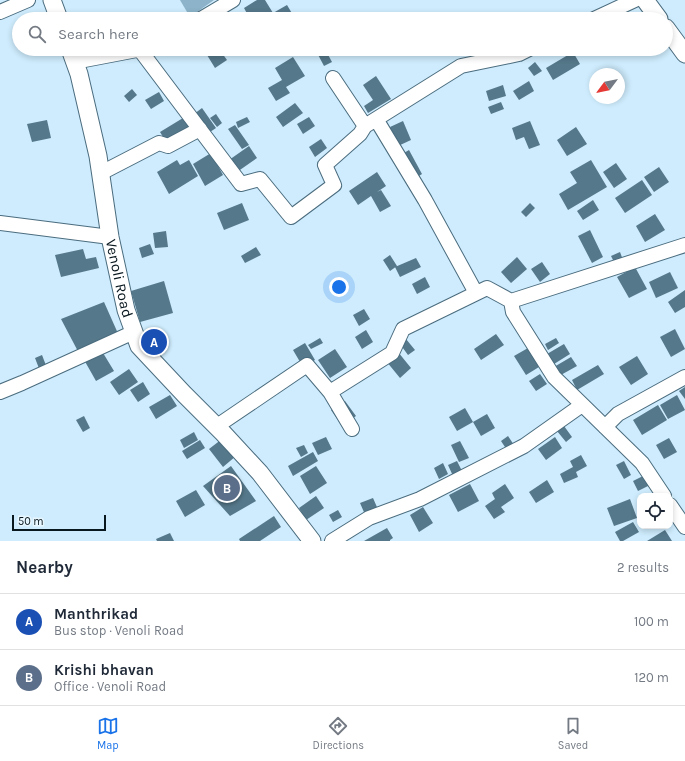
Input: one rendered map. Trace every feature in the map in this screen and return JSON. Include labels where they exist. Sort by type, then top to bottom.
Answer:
[{"type":"street","points":[[0,12],[28,0]]},
{"type":"street","points":[[52,0],[56,12]]},
{"type":"street","points":[[213,12],[233,0]]},
{"type":"street","points":[[609,12],[634,0]]},
{"type":"street","points":[[645,0],[654,12]]},
{"type":"street","points":[[673,38],[685,54]]},
{"type":"street","name":"Venoli Road","points":[[72,56],[79,74],[98,156],[110,237],[126,310],[139,346],[217,426],[260,473],[312,541]]},
{"type":"street","points":[[146,56],[241,184],[260,179],[291,217],[334,185],[325,165],[360,134],[370,122],[461,66],[509,56]]},
{"type":"street","points":[[333,78],[370,122],[425,200],[476,293]]},
{"type":"street","points":[[101,173],[159,142],[168,146],[200,130]]},
{"type":"street","points":[[0,223],[110,237]]},
{"type":"street","points":[[330,392],[392,352],[402,330],[487,288],[511,301],[685,245]]},
{"type":"street","points":[[511,301],[513,312],[554,377],[642,463],[662,493]]},
{"type":"street","points":[[0,392],[134,332]]},
{"type":"street","points":[[217,426],[307,365],[330,392],[352,429]]},
{"type":"street","points":[[605,427],[618,414],[685,377]]},
{"type":"street","points":[[332,541],[369,518],[420,499],[524,446],[582,405]]},
{"type":"street","points":[[673,509],[685,527]]},
{"type":"water","points":[[180,0],[214,0],[197,12],[187,12]]},
{"type":"building","points":[[257,0],[265,0],[272,12],[246,12],[244,8]]},
{"type":"building","points":[[287,5],[291,12],[275,12]]},
{"type":"building","points":[[208,56],[224,56],[227,60],[215,68]]},
{"type":"building","points":[[319,56],[329,56],[332,62],[324,66]]},
{"type":"building","points":[[566,56],[575,56],[580,64],[553,80],[546,68]]},
{"type":"building","points":[[293,57],[305,76],[286,87],[290,93],[276,101],[268,88],[282,80],[275,68]]},
{"type":"building","points":[[535,62],[542,71],[534,76],[528,68]]},
{"type":"building","points":[[376,76],[391,99],[368,113],[364,106],[373,100],[363,85]]},
{"type":"building","points":[[529,81],[534,91],[519,100],[513,91]]},
{"type":"building","points":[[503,85],[506,96],[489,101],[486,91]]},
{"type":"building","points":[[132,89],[137,95],[129,102],[124,96]]},
{"type":"building","points":[[159,92],[164,101],[151,109],[145,100]]},
{"type":"building","points":[[501,102],[504,109],[491,114],[488,107]]},
{"type":"building","points":[[295,103],[303,113],[283,127],[276,117]]},
{"type":"building","points":[[202,108],[216,128],[207,134],[194,114]]},
{"type":"building","points":[[216,114],[222,123],[217,127],[210,118]]},
{"type":"building","points":[[247,117],[250,122],[238,128],[236,122]]},
{"type":"building","points":[[309,117],[315,126],[303,134],[297,124]]},
{"type":"building","points":[[183,118],[190,128],[166,142],[160,132]]},
{"type":"building","points":[[47,120],[51,138],[32,142],[27,124]]},
{"type":"building","points":[[403,121],[411,140],[398,146],[390,127]]},
{"type":"building","points":[[530,121],[540,145],[529,149],[524,137],[516,140],[512,128]]},
{"type":"building","points":[[235,125],[249,145],[242,149],[228,129]]},
{"type":"building","points":[[576,127],[587,144],[567,156],[557,140]]},
{"type":"building","points":[[321,139],[327,148],[315,157],[309,147]]},
{"type":"building","points":[[249,146],[257,158],[237,172],[229,160]]},
{"type":"building","points":[[409,150],[422,174],[411,181],[397,157]]},
{"type":"building","points":[[211,153],[223,175],[205,186],[193,164]]},
{"type":"building","points":[[177,160],[180,165],[189,160],[198,176],[169,194],[157,172]]},
{"type":"building","points":[[591,160],[607,187],[568,210],[559,194],[577,183],[570,172]]},
{"type":"building","points":[[616,163],[627,179],[614,188],[603,172]]},
{"type":"building","points":[[659,167],[669,182],[654,192],[644,177]]},
{"type":"building","points":[[377,172],[386,186],[377,192],[381,190],[391,206],[380,212],[371,196],[358,205],[349,191]]},
{"type":"building","points":[[642,180],[652,195],[625,213],[615,198]]},
{"type":"building","points":[[593,200],[599,210],[583,220],[577,211]]},
{"type":"building","points":[[242,203],[249,220],[224,230],[217,213]]},
{"type":"building","points":[[530,203],[535,208],[526,217],[521,212]]},
{"type":"building","points":[[655,214],[665,230],[645,242],[636,226]]},
{"type":"building","points":[[590,230],[603,257],[592,263],[578,236]]},
{"type":"building","points":[[166,231],[168,247],[155,248],[153,233]]},
{"type":"building","points":[[150,244],[154,254],[142,258],[139,248]]},
{"type":"building","points":[[256,247],[261,255],[245,263],[241,256]]},
{"type":"building","points":[[83,249],[86,259],[96,257],[99,268],[61,277],[55,255]]},
{"type":"building","points":[[620,252],[623,260],[615,264],[611,256]]},
{"type":"building","points":[[390,255],[397,266],[390,271],[383,260]]},
{"type":"building","points":[[517,257],[527,269],[511,283],[501,272]]},
{"type":"building","points":[[416,258],[421,267],[400,277],[395,267]]},
{"type":"building","points":[[542,262],[550,274],[540,282],[531,269]]},
{"type":"building","points":[[635,267],[647,289],[629,298],[617,277]]},
{"type":"building","points":[[670,272],[678,288],[656,298],[649,282]]},
{"type":"building","points":[[425,277],[430,287],[417,294],[412,284]]},
{"type":"building","points":[[164,281],[173,313],[140,322],[131,291]]},
{"type":"building","points":[[685,290],[685,307],[675,313],[668,302]]},
{"type":"building","points":[[104,302],[120,338],[100,348],[114,371],[96,381],[83,358],[82,359],[61,319]]},
{"type":"building","points":[[364,309],[370,319],[359,326],[353,315]]},
{"type":"building","points":[[675,329],[685,349],[671,357],[660,337]]},
{"type":"building","points":[[366,330],[373,342],[362,349],[355,337]]},
{"type":"building","points":[[496,334],[504,345],[481,360],[474,349]]},
{"type":"building","points":[[320,338],[323,343],[311,349],[308,345]]},
{"type":"building","points":[[556,338],[559,343],[548,350],[545,344]]},
{"type":"building","points":[[406,339],[415,350],[408,355],[400,344]]},
{"type":"building","points":[[305,343],[315,360],[303,367],[293,350]]},
{"type":"building","points":[[564,344],[570,354],[554,364],[547,354]]},
{"type":"building","points":[[394,347],[411,368],[400,378],[382,356]]},
{"type":"building","points":[[528,348],[539,367],[526,375],[514,356]]},
{"type":"building","points":[[335,349],[347,367],[330,378],[318,360]]},
{"type":"building","points":[[42,355],[47,368],[40,371],[35,358]]},
{"type":"building","points":[[637,356],[648,374],[631,385],[619,367]]},
{"type":"building","points":[[571,357],[577,366],[559,376],[554,367]]},
{"type":"building","points":[[598,365],[604,374],[577,390],[572,380]]},
{"type":"building","points":[[129,369],[138,382],[119,395],[110,382]]},
{"type":"building","points":[[540,374],[547,384],[536,391],[529,381]]},
{"type":"building","points":[[143,382],[150,394],[138,402],[130,390]]},
{"type":"building","points":[[685,387],[685,399],[679,391]]},
{"type":"building","points":[[170,395],[177,406],[156,419],[149,407]]},
{"type":"building","points":[[677,395],[685,410],[668,419],[660,405]]},
{"type":"building","points":[[345,401],[356,416],[342,426],[331,410]]},
{"type":"building","points":[[658,405],[667,420],[642,435],[633,420]]},
{"type":"building","points":[[465,408],[473,422],[457,431],[449,417]]},
{"type":"building","points":[[487,414],[495,428],[481,436],[473,422]]},
{"type":"building","points":[[84,416],[90,428],[83,432],[76,420]]},
{"type":"building","points":[[564,426],[572,437],[566,442],[557,431]]},
{"type":"building","points":[[194,432],[198,440],[184,448],[180,440]]},
{"type":"building","points":[[508,436],[514,445],[507,450],[501,441]]},
{"type":"building","points":[[326,437],[332,449],[318,455],[312,443]]},
{"type":"building","points":[[555,437],[562,448],[546,460],[538,449]]},
{"type":"building","points":[[669,438],[677,452],[664,459],[656,445]]},
{"type":"building","points":[[222,439],[236,456],[223,467],[209,449]]},
{"type":"building","points":[[200,440],[205,448],[187,459],[182,451]]},
{"type":"building","points":[[460,441],[469,458],[459,462],[451,445]]},
{"type":"building","points":[[304,445],[308,453],[301,457],[296,448]]},
{"type":"building","points":[[313,452],[318,461],[293,476],[288,466]]},
{"type":"building","points":[[581,455],[587,466],[576,472],[578,477],[564,483],[560,474],[573,467],[570,461]]},
{"type":"building","points":[[457,461],[462,471],[453,476],[448,465]]},
{"type":"building","points":[[624,461],[631,475],[624,479],[616,465]]},
{"type":"building","points":[[443,463],[448,474],[439,479],[434,468]]},
{"type":"building","points":[[231,466],[256,501],[230,516],[203,486]]},
{"type":"building","points":[[316,466],[327,483],[310,494],[300,476]]},
{"type":"building","points":[[645,475],[650,485],[638,491],[633,481]]},
{"type":"building","points":[[547,480],[554,492],[536,503],[529,492]]},
{"type":"building","points":[[470,484],[479,501],[458,512],[449,495]]},
{"type":"building","points":[[505,484],[514,498],[501,507],[505,512],[494,519],[485,506],[495,499],[492,493]]},
{"type":"building","points":[[196,490],[205,505],[185,517],[176,501]]},
{"type":"building","points":[[316,496],[324,508],[306,520],[299,508]]},
{"type":"building","points":[[373,498],[380,514],[367,519],[360,503]]},
{"type":"building","points":[[630,499],[637,518],[614,526],[607,508]]},
{"type":"building","points":[[423,507],[433,523],[419,532],[410,515]]},
{"type":"building","points":[[338,510],[342,517],[333,522],[329,515]]},
{"type":"building","points":[[274,516],[281,527],[260,541],[240,541],[239,539]]},
{"type":"building","points":[[633,522],[639,532],[623,541],[620,541],[615,532]]},
{"type":"building","points":[[387,528],[393,538],[390,541],[364,541]]},
{"type":"building","points":[[665,530],[672,541],[647,541]]},
{"type":"building","points":[[170,533],[174,541],[157,541],[156,539]]},
{"type":"place","name":"Manthrikad","points":[[154,342]]},
{"type":"place","name":"Krishi bhavan","points":[[227,488]]}]
